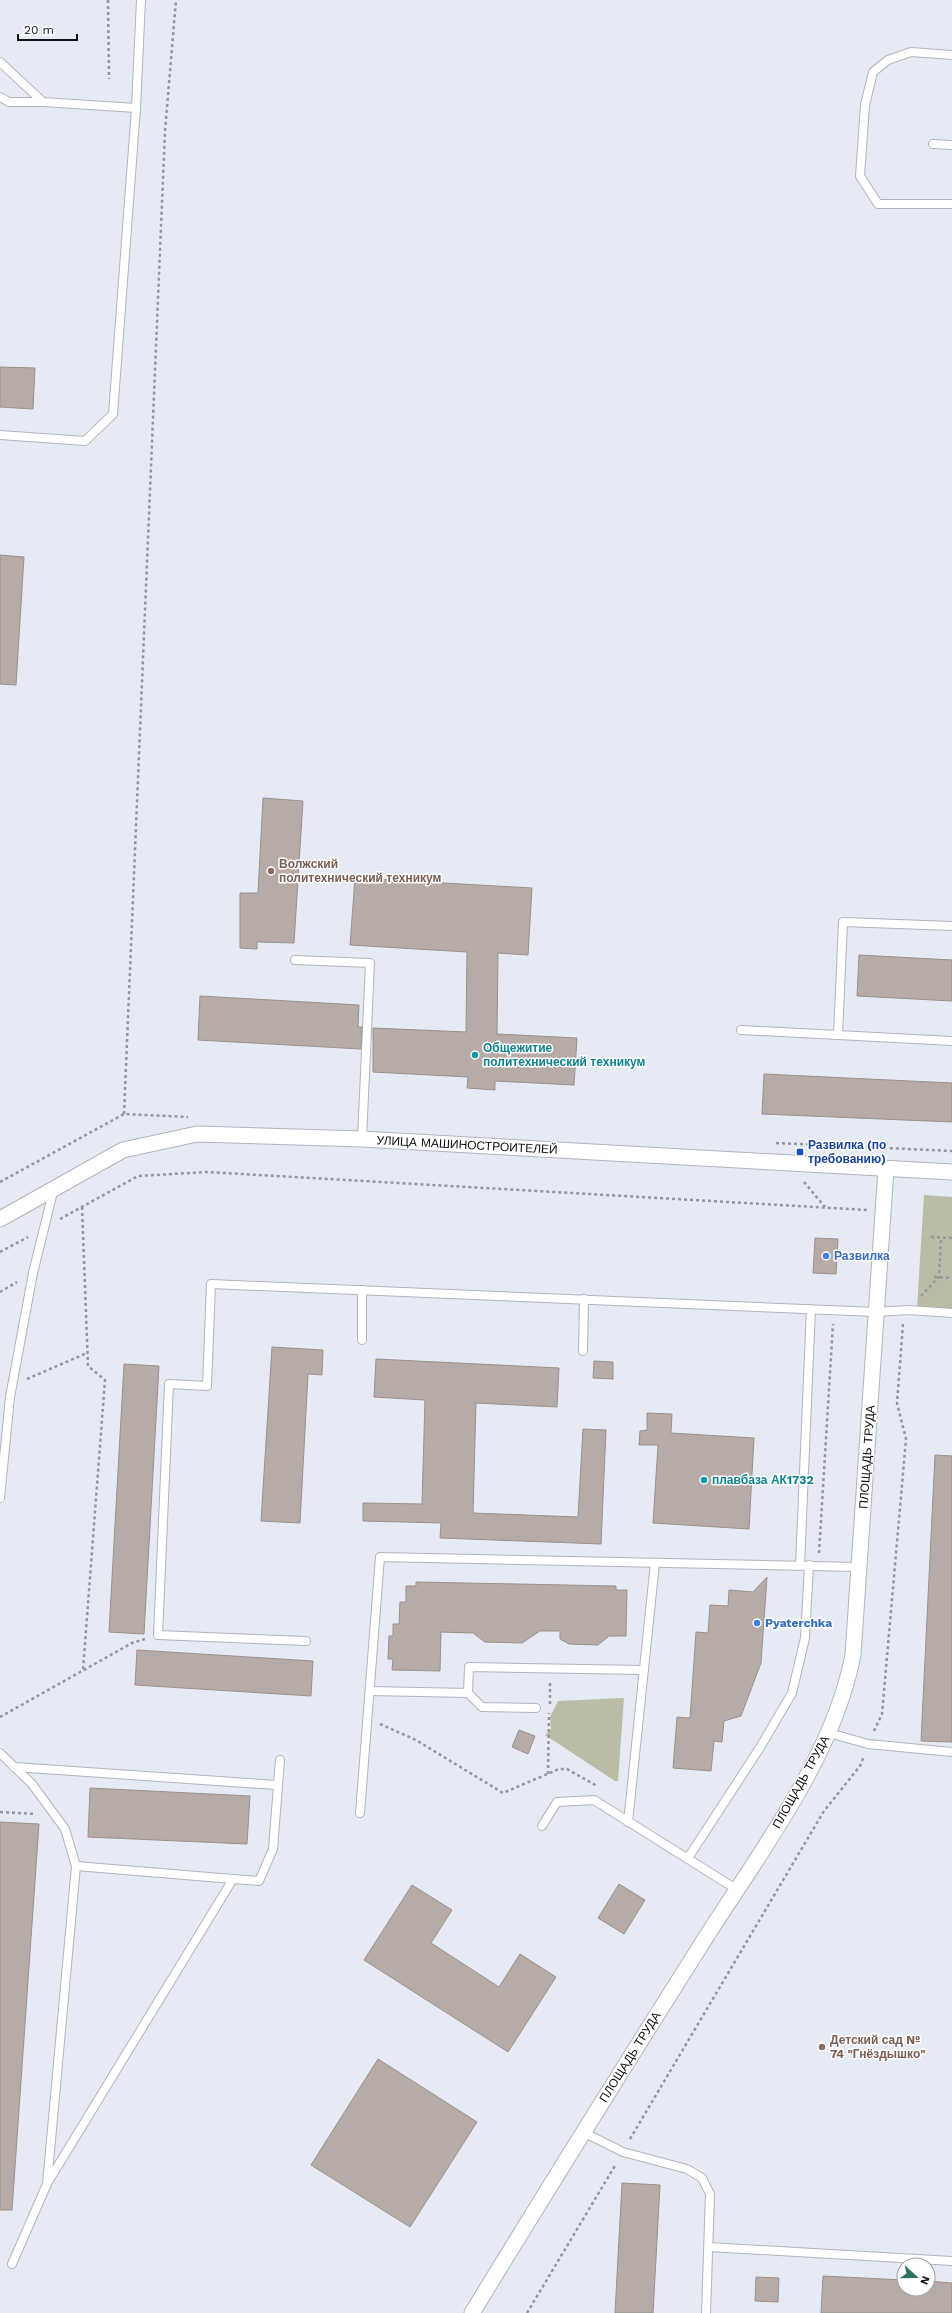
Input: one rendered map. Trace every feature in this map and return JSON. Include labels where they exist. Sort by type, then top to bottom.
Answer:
[{"type":"street","name":"УЛИЦА МАШИНОСТРОИТЕЛЕЙ","points":[[0,1219],[123,1150],[196,1134],[362,1139],[952,1172]]},
{"type":"street","name":"ПЛОЩАДЬ ТРУДА","points":[[472,2313],[583,2132],[795,1796],[829,1732],[842,1699],[853,1655],[886,1169]]},
{"type":"lane","points":[[0,435],[85,441],[113,414],[136,108],[140,0]]},
{"type":"lane","points":[[952,55],[910,52],[888,60],[872,72],[864,104],[860,176],[878,204],[952,204]]},
{"type":"lane","points":[[0,62],[43,102]]},
{"type":"lane","points":[[0,97],[9,102],[43,102],[136,108]]},
{"type":"lane","points":[[933,144],[952,145]]},
{"type":"lane","points":[[838,1035],[843,922],[952,926]]},
{"type":"lane","points":[[295,960],[370,963],[362,1139]]},
{"type":"lane","points":[[741,1030],[952,1042]]},
{"type":"lane","points":[[0,1498],[12,1385],[33,1273],[54,1188]]},
{"type":"lane","points":[[306,1641],[158,1635],[169,1384],[207,1386],[211,1284],[876,1312],[908,1310],[952,1313]]},
{"type":"lane","points":[[362,1290],[362,1340]]},
{"type":"lane","points":[[583,1351],[584,1300]]},
{"type":"lane","points":[[800,1565],[811,1309]]},
{"type":"lane","points":[[360,1813],[380,1557],[859,1566]]},
{"type":"lane","points":[[628,1822],[655,1563]]},
{"type":"lane","points":[[688,1858],[762,1746],[792,1693],[804,1638],[809,1565]]},
{"type":"lane","points":[[468,1693],[469,1667],[644,1670]]},
{"type":"lane","points":[[370,1691],[468,1693],[482,1707],[536,1708]]},
{"type":"lane","points":[[829,1732],[868,1744],[952,1752]]},
{"type":"lane","points":[[0,1753],[32,1784],[65,1829],[76,1866],[47,2184]]},
{"type":"lane","points":[[76,1866],[259,1881],[273,1849],[276,1785],[280,1760]]},
{"type":"lane","points":[[14,1767],[276,1785]]},
{"type":"lane","points":[[542,1826],[557,1802],[594,1800],[736,1889]]},
{"type":"lane","points":[[12,2264],[47,2184],[233,1879]]},
{"type":"lane","points":[[583,2132],[623,2152],[687,2169],[702,2178],[710,2194],[706,2313]]},
{"type":"lane","points":[[709,2247],[952,2261]]},
{"type":"path","points":[[108,0],[109,79]]},
{"type":"path","points":[[0,1182],[124,1114],[165,139],[176,0]]},
{"type":"path","points":[[0,1252],[138,1176],[207,1172],[884,1211]]},
{"type":"path","points":[[82,1207],[88,1366],[105,1380],[83,1670]]},
{"type":"path","points":[[931,1237],[952,1238]]},
{"type":"path","points":[[527,2313],[824,1811],[860,1766],[868,1744],[882,1714],[906,1439],[897,1403],[904,1315],[939,1277],[941,1238]]},
{"type":"path","points":[[934,1277],[952,1278]]},
{"type":"path","points":[[818,1566],[834,1310]]},
{"type":"path","points":[[12,1385],[87,1353]]},
{"type":"path","points":[[0,1717],[132,1643],[158,1635]]},
{"type":"path","points":[[548,1774],[550,1668]]},
{"type":"path","points":[[368,1718],[416,1740],[503,1794],[559,1769],[567,1769],[599,1787]]},
{"type":"path","points":[[0,1812],[55,1815]]},
{"type":"green space","points":[[924,1195],[952,1197],[952,1310],[917,1308]]},
{"type":"green space","points":[[624,1698],[618,1781],[615,1781],[545,1735],[551,1729],[550,1717],[558,1701]]},
{"type":"building","points":[[0,367],[35,368],[33,409],[0,407]]},
{"type":"building","points":[[0,555],[24,557],[16,685],[0,684]]},
{"type":"building","name":"Волжский политехнический техникум","points":[[263,798],[303,801],[294,943],[257,942],[257,949],[240,948],[240,893],[258,893]]},
{"type":"building","points":[[355,878],[532,888],[528,955],[498,953],[497,1034],[577,1038],[574,1085],[495,1081],[495,1090],[467,1088],[468,1077],[373,1072],[373,1028],[466,1032],[467,952],[350,945]]},
{"type":"building","points":[[859,955],[952,960],[952,1001],[857,996]]},
{"type":"building","points":[[200,996],[359,1005],[358,1027],[362,1027],[361,1049],[198,1040]]},
{"type":"building","points":[[764,1074],[952,1083],[952,1122],[762,1114]]},
{"type":"building","name":"Развилка","points":[[815,1238],[838,1239],[836,1274],[813,1273]]},
{"type":"building","points":[[272,1347],[323,1350],[322,1375],[308,1374],[300,1523],[261,1521]]},
{"type":"building","points":[[376,1359],[559,1368],[557,1407],[476,1403],[473,1513],[578,1517],[583,1429],[606,1430],[601,1544],[440,1538],[441,1523],[363,1521],[363,1503],[422,1504],[425,1400],[374,1397]]},
{"type":"building","points":[[594,1361],[613,1362],[613,1379],[593,1378]]},
{"type":"building","points":[[124,1364],[159,1366],[144,1634],[109,1632]]},
{"type":"building","name":"плавбаза АК1732","points":[[647,1413],[672,1414],[671,1433],[754,1438],[749,1529],[653,1523],[658,1445],[639,1445],[640,1431],[647,1430]]},
{"type":"building","points":[[935,1455],[952,1456],[952,1742],[921,1741]]},
{"type":"building","points":[[767,1577],[761,1663],[741,1716],[724,1721],[722,1742],[714,1741],[711,1771],[673,1768],[677,1717],[690,1718],[696,1632],[708,1633],[710,1605],[728,1606],[729,1590],[753,1592]]},
{"type":"building","points":[[416,1582],[616,1586],[616,1590],[627,1590],[626,1636],[609,1636],[598,1645],[569,1644],[560,1639],[560,1631],[540,1631],[522,1643],[485,1642],[473,1633],[441,1632],[440,1671],[392,1670],[393,1659],[388,1659],[389,1636],[393,1636],[393,1624],[399,1624],[400,1602],[406,1602],[406,1586],[416,1586]]},
{"type":"building","points":[[137,1650],[313,1661],[311,1696],[135,1685]]},
{"type":"building","points":[[519,1730],[535,1736],[528,1754],[512,1747]]},
{"type":"building","points":[[90,1788],[250,1796],[247,1844],[88,1837]]},
{"type":"building","points":[[0,1822],[39,1824],[12,2210],[0,2210]]},
{"type":"building","points":[[619,1884],[645,1900],[624,1934],[598,1918]]},
{"type":"building","points":[[412,1885],[452,1910],[431,1943],[499,1987],[520,1954],[556,1977],[508,2052],[364,1960]]},
{"type":"building","points":[[378,2059],[477,2122],[410,2227],[311,2165]]},
{"type":"building","points":[[622,2183],[660,2185],[653,2313],[615,2313]]},
{"type":"building","points":[[823,2276],[896,2280],[896,2297],[936,2297],[936,2282],[952,2283],[952,2313],[821,2313]]},
{"type":"building","points":[[756,2277],[779,2278],[778,2302],[755,2301]]},
{"type":"place","name":"Волжский политехнический техникум","points":[[271,871]]},
{"type":"place","name":"Общежитие политехнический техникум","points":[[475,1055]]},
{"type":"place","name":"Развилка (по требованию)","points":[[800,1152]]},
{"type":"place","name":"Развилка","points":[[826,1256]]},
{"type":"place","name":"плавбаза АК1732","points":[[704,1480]]},
{"type":"place","name":"Pyaterchka","points":[[757,1623]]},
{"type":"place","name":"Детский сад № 74 \"Гнёздышко\"","points":[[822,2047]]}]
